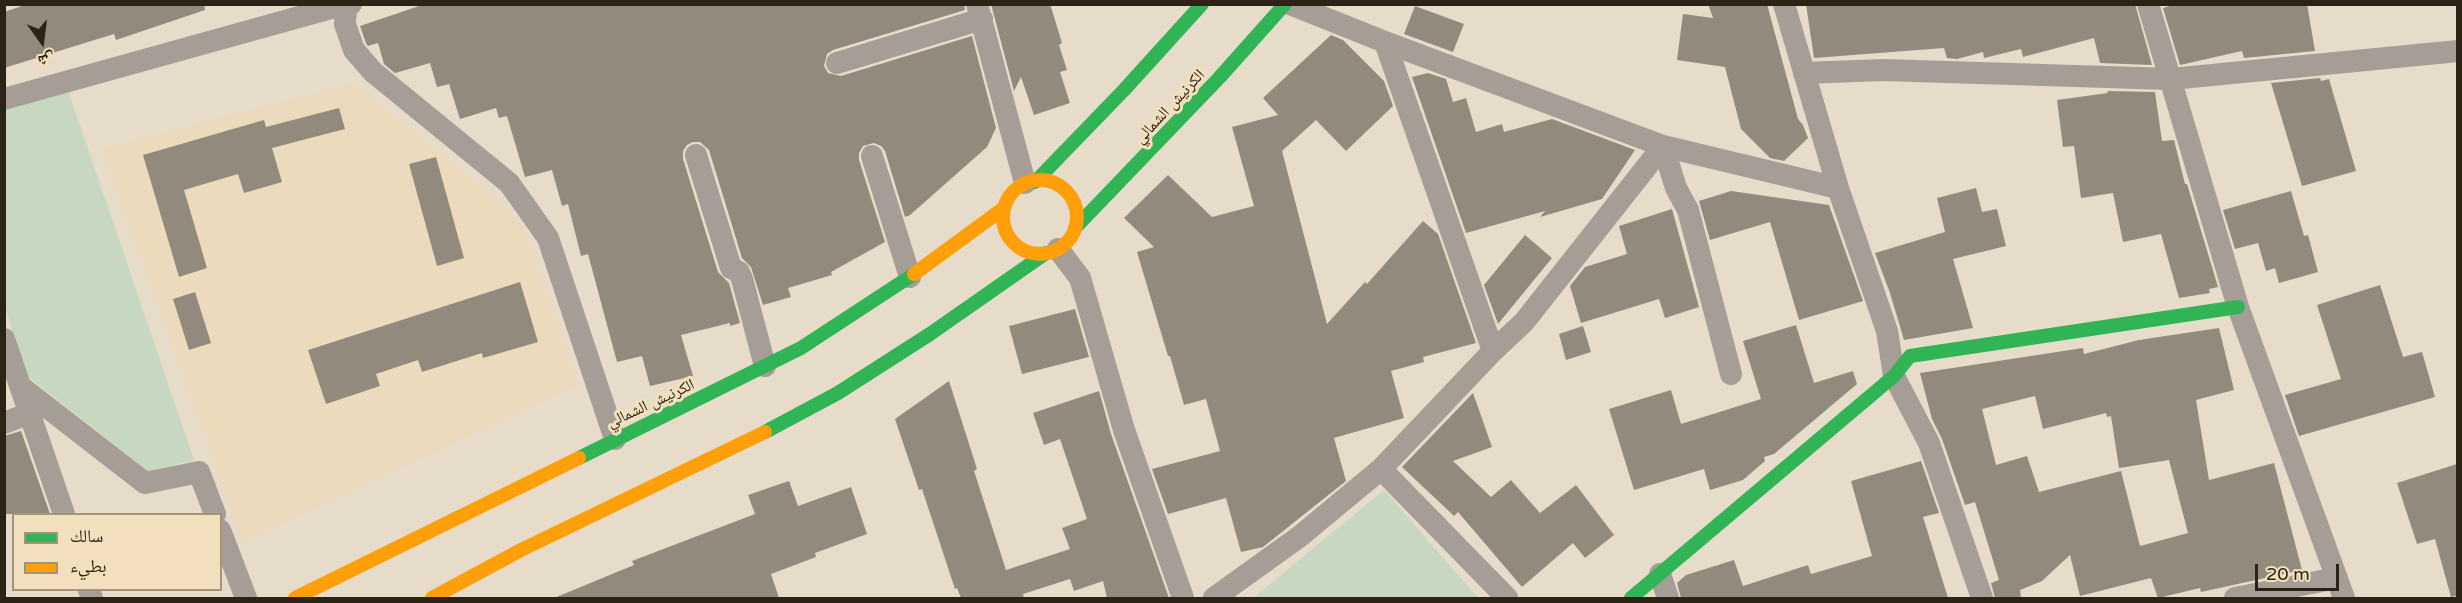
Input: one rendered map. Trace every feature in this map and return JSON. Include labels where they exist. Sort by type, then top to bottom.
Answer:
[{"type":"main road","name":"الكرنيش الشمالي","points":[[1075,228],[1211,87],[1285,4]]},
{"type":"main road","points":[[1030,183],[1124,90],[1201,5]]},
{"type":"main road","points":[[432,598],[521,550],[738,446],[838,393],[930,334],[1070,239],[1077,215],[1073,201],[1066,190],[1055,183],[1044,180],[1014,190],[1004,208],[1003,221],[1008,236],[1029,252],[1052,251]]},
{"type":"main road","name":"الكرنيش الشمالي","points":[[295,598],[801,348],[910,277],[1004,208]]},
{"type":"main road","points":[[1631,598],[1894,376],[1910,356],[2238,307]]},
{"type":"street","points":[[1290,4],[1663,146],[1838,188]]},
{"type":"street","points":[[1784,4],[1838,188],[1887,331],[1894,376],[1929,443],[1982,598]]},
{"type":"street","points":[[2148,4],[2238,307],[2340,588],[2235,598]]},
{"type":"street","points":[[4,99],[347,5],[345,24],[354,50],[373,72],[509,183],[548,238],[615,439]]},
{"type":"street","points":[[837,63],[979,12],[1030,183]]},
{"type":"street","points":[[1385,42],[1492,351]]},
{"type":"street","points":[[1804,73],[1882,69],[2171,79],[2457,51]]},
{"type":"street","points":[[1214,598],[1299,537],[1381,469],[1492,351],[1524,322],[1663,146]]},
{"type":"street","points":[[1663,146],[1676,188],[1688,210],[1731,374]]},
{"type":"street","points":[[696,155],[731,268],[739,272],[742,279],[765,366]]},
{"type":"street","points":[[872,156],[910,277]]},
{"type":"street","points":[[1052,251],[1080,278],[1124,430],[1183,598]]},
{"type":"street","points":[[4,339],[64,513]]},
{"type":"street","points":[[21,387],[145,483],[199,472],[215,513]]},
{"type":"street","points":[[4,423],[30,413]]},
{"type":"street","points":[[1381,469],[1507,598]]},
{"type":"street","points":[[222,535],[246,598]]},
{"type":"street","points":[[1660,574],[1668,598]]},
{"type":"shaded area","points":[[353,83],[477,182],[523,224],[578,385],[243,542],[101,149]]},
{"type":"green space","points":[[68,90],[194,460],[149,472],[26,375],[5,307],[4,108]]},
{"type":"green space","points":[[1384,490],[1478,598],[1253,598]]},
{"type":"building","points":[[28,4],[204,4],[205,10],[116,40],[114,34],[4,68],[4,12]]},
{"type":"building","points":[[425,4],[964,4],[965,10],[833,50],[827,54],[824,66],[828,73],[841,76],[972,36],[996,128],[987,147],[905,217],[885,151],[874,143],[863,146],[859,153],[859,160],[885,242],[831,272],[832,275],[788,288],[791,297],[763,305],[751,267],[742,258],[709,150],[700,142],[687,145],[683,151],[683,159],[718,272],[729,283],[740,323],[730,326],[730,323],[681,335],[693,376],[650,386],[642,356],[617,362],[588,254],[581,256],[568,204],[562,206],[552,170],[525,177],[507,116],[499,118],[496,108],[460,119],[449,84],[437,87],[430,63],[395,73],[384,64],[378,43],[368,46],[366,43],[360,26]]},
{"type":"building","points":[[991,4],[1050,4],[1062,43],[1059,45],[1067,70],[1060,72],[1070,103],[1034,115],[1021,77],[1014,91]]},
{"type":"building","points":[[1708,4],[1767,4],[1798,119],[1808,138],[1784,161],[1770,158],[1741,129],[1725,67],[1677,60],[1683,14],[1713,18]]},
{"type":"building","points":[[1806,4],[2135,4],[2152,65],[2100,63],[2094,38],[2023,57],[2021,49],[1984,58],[1983,52],[1957,59],[1947,58],[1944,48],[1814,58]]},
{"type":"building","points":[[2176,4],[2307,4],[2315,51],[2244,58],[2242,51],[2180,65],[2163,8]]},
{"type":"building","points":[[1415,6],[1464,24],[1453,52],[1404,34]]},
{"type":"building","points":[[1331,35],[1343,40],[1384,81],[1393,106],[1346,151],[1316,120],[1282,151],[1327,324],[1365,282],[1367,284],[1423,221],[1438,234],[1476,343],[1423,357],[1424,362],[1391,371],[1404,418],[1334,438],[1346,481],[1263,547],[1241,552],[1226,498],[1168,514],[1152,469],[1220,451],[1206,399],[1184,405],[1170,356],[1168,356],[1137,252],[1154,247],[1124,218],[1168,175],[1212,217],[1254,206],[1232,127],[1278,115],[1263,98]]},
{"type":"building","points":[[1428,73],[1446,79],[1453,102],[1466,98],[1476,132],[1502,124],[1504,132],[1552,119],[1635,150],[1602,199],[1540,217],[1545,211],[1466,233],[1412,77]]},
{"type":"building","points":[[2320,78],[2321,81],[2329,79],[2356,171],[2302,186],[2271,83]]},
{"type":"building","points":[[2107,91],[2155,92],[2162,141],[2174,140],[2185,184],[2187,184],[2218,287],[2209,289],[2210,293],[2179,298],[2161,234],[2123,242],[2113,193],[2081,198],[2074,146],[2063,147],[2057,100],[2108,93]]},
{"type":"building","points":[[339,108],[345,129],[272,148],[282,182],[244,193],[238,174],[184,190],[207,268],[179,277],[143,155],[264,120],[266,127]]},
{"type":"building","points":[[436,157],[464,258],[437,266],[409,164]]},
{"type":"building","points":[[1976,188],[1982,212],[1997,209],[2006,246],[1953,259],[1973,328],[1904,340],[1875,253],[1945,232],[1937,198]]},
{"type":"building","points":[[1731,191],[1829,205],[1863,301],[1799,320],[1770,222],[1710,240],[1699,201]]},
{"type":"building","points":[[2291,191],[2304,236],[2308,235],[2318,272],[2279,283],[2275,268],[2266,271],[2258,243],[2235,249],[2223,210]]},
{"type":"building","points":[[1672,209],[1699,307],[1665,318],[1659,299],[1581,323],[1570,286],[1585,267],[1627,254],[1619,226]]},
{"type":"building","points":[[1525,235],[1552,258],[1498,324],[1484,285]]},
{"type":"building","points":[[520,282],[538,342],[483,358],[482,353],[422,372],[418,360],[376,374],[380,386],[326,404],[308,350]]},
{"type":"building","points":[[2380,285],[2403,357],[2422,352],[2435,397],[2299,436],[2285,395],[2341,379],[2317,305]]},
{"type":"building","points":[[195,292],[211,343],[189,350],[173,299]]},
{"type":"building","points":[[1075,309],[1089,357],[1022,374],[1009,326]]},
{"type":"building","points":[[1796,325],[1814,383],[1853,371],[1857,384],[1774,454],[1764,457],[1765,461],[1743,480],[1710,490],[1704,469],[1634,490],[1609,409],[1671,390],[1681,424],[1761,399],[1743,341]]},
{"type":"building","points":[[1583,326],[1591,352],[1566,360],[1559,334]]},
{"type":"building","points":[[2219,328],[2234,390],[2196,400],[2209,480],[2274,463],[2302,570],[2201,592],[2200,588],[2158,598],[2151,578],[2080,596],[2070,555],[2042,581],[2020,590],[2021,598],[1995,598],[1991,583],[1999,580],[1975,502],[1965,505],[1942,439],[1932,419],[1920,373],[2083,348],[2084,354],[2139,340]],"holes":[[[2035,396],[2043,429],[2106,413],[2107,417],[2111,416],[2119,468],[2169,460],[2188,533],[2140,546],[2121,471],[2039,492],[2027,456],[1996,465],[1982,409]]]},
{"type":"building","points":[[949,381],[977,469],[974,471],[1006,570],[1070,549],[1062,528],[1087,519],[1060,439],[1044,445],[1033,413],[1099,391],[1111,434],[1169,598],[1107,598],[1103,581],[1074,591],[1070,579],[1023,594],[1024,598],[961,598],[957,588],[955,589],[922,489],[919,490],[895,419]]},
{"type":"building","points":[[1473,393],[1492,447],[1453,461],[1491,497],[1511,480],[1540,513],[1576,485],[1614,535],[1585,558],[1573,543],[1522,587],[1458,512],[1454,516],[1402,467]]},
{"type":"building","points":[[21,431],[50,513],[4,514],[4,436]]},
{"type":"building","points":[[1921,461],[1939,513],[1923,517],[1948,598],[1681,598],[1677,583],[1686,575],[1734,560],[1743,586],[1808,565],[1811,574],[1872,556],[1851,481]]},
{"type":"building","points":[[2457,464],[2457,596],[2451,597],[2435,539],[2417,544],[2397,483]]},
{"type":"building","points":[[789,481],[798,506],[851,487],[867,534],[815,553],[816,557],[771,574],[779,598],[554,598],[634,565],[632,561],[755,514],[748,495]]},
{"type":"traffic: fast","points":[[1035,182],[1124,90],[1202,4]]},
{"type":"traffic: fast","points":[[1075,228],[1219,78],[1285,4]]},
{"type":"traffic: fast","points":[[765,432],[838,393],[930,334],[1046,253]]},
{"type":"traffic: fast","points":[[579,458],[801,348],[914,274]]},
{"type":"traffic: fast","points":[[1631,598],[1894,376],[1910,356],[2238,307]]},
{"type":"traffic: slow","points":[[1040,180],[1054,183],[1066,191],[1074,203],[1077,217],[1074,231],[1066,243],[1054,251],[1040,254],[1026,251],[1014,243],[1006,231],[1003,217],[1006,203],[1014,191],[1026,183],[1040,180]]},
{"type":"traffic: slow","points":[[914,274],[1004,208]]},
{"type":"traffic: slow","points":[[432,598],[521,550],[765,432]]},
{"type":"traffic: slow","points":[[295,598],[579,458]]}]
